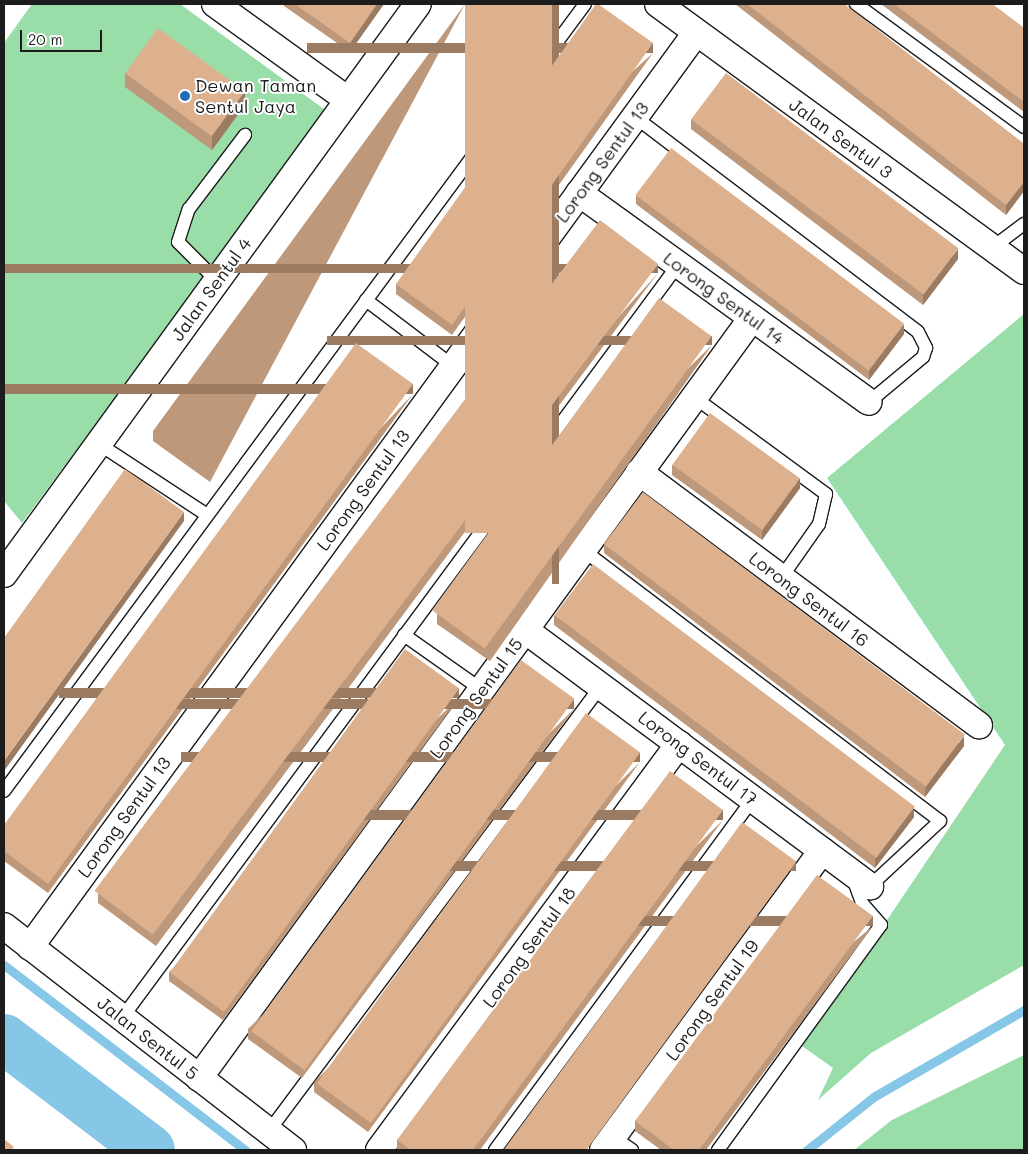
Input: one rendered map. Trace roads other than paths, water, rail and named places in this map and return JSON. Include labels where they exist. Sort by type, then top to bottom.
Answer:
[{"type":"street","points":[[215,4],[348,100]]},
{"type":"street","name":"Jalan Sentul 4","points":[[4,574],[418,4]]},
{"type":"street","name":"Jalan Sentul 3","points":[[658,4],[1024,272]]},
{"type":"street","name":"Lorong Sentul 13","points":[[30,946],[696,33]]},
{"type":"street","name":"Lorong Sentul 14","points":[[579,193],[869,402]]},
{"type":"street","name":"Lorong Sentul 15","points":[[199,1078],[752,318]]},
{"type":"street","name":"Lorong Sentul 16","points":[[639,472],[979,725]]},
{"type":"street","name":"Lorong Sentul 17","points":[[525,630],[860,879]]},
{"type":"street","name":"Lorong Sentul 18","points":[[379,1150],[679,744]]},
{"type":"street","name":"Lorong Sentul 19","points":[[616,1146],[822,851]]},
{"type":"street","name":"Jalan Sentul 5","points":[[4,926],[293,1150]]},
{"type":"lane","points":[[4,791],[584,4]]},
{"type":"lane","points":[[856,4],[1024,127]]},
{"type":"lane","points":[[634,117],[918,332],[926,348],[923,357],[869,402]]},
{"type":"lane","points":[[217,281],[178,242],[189,209],[245,135]]},
{"type":"lane","points":[[992,248],[1024,224]]},
{"type":"lane","points":[[122,1018],[678,265]]},
{"type":"lane","points":[[366,300],[453,366]]},
{"type":"lane","points":[[694,397],[826,494],[818,524],[781,578]]},
{"type":"lane","points":[[99,444],[207,515]]},
{"type":"lane","points":[[583,550],[940,821],[860,879],[862,902],[881,925],[718,1150]]},
{"type":"lane","points":[[404,635],[482,690]]},
{"type":"lane","points":[[268,1131],[601,686]]},
{"type":"lane","points":[[494,1150],[753,799]]},
{"type":"waterway","points":[[4,965],[245,1150]]},
{"type":"waterway","points":[[807,1150],[875,1096],[1024,1010]]},
{"type":"waterway","points":[[4,1039],[150,1150]]},
{"type":"place","name":"Dewan Taman Sentul Jaya","points":[[185,96]]}]
